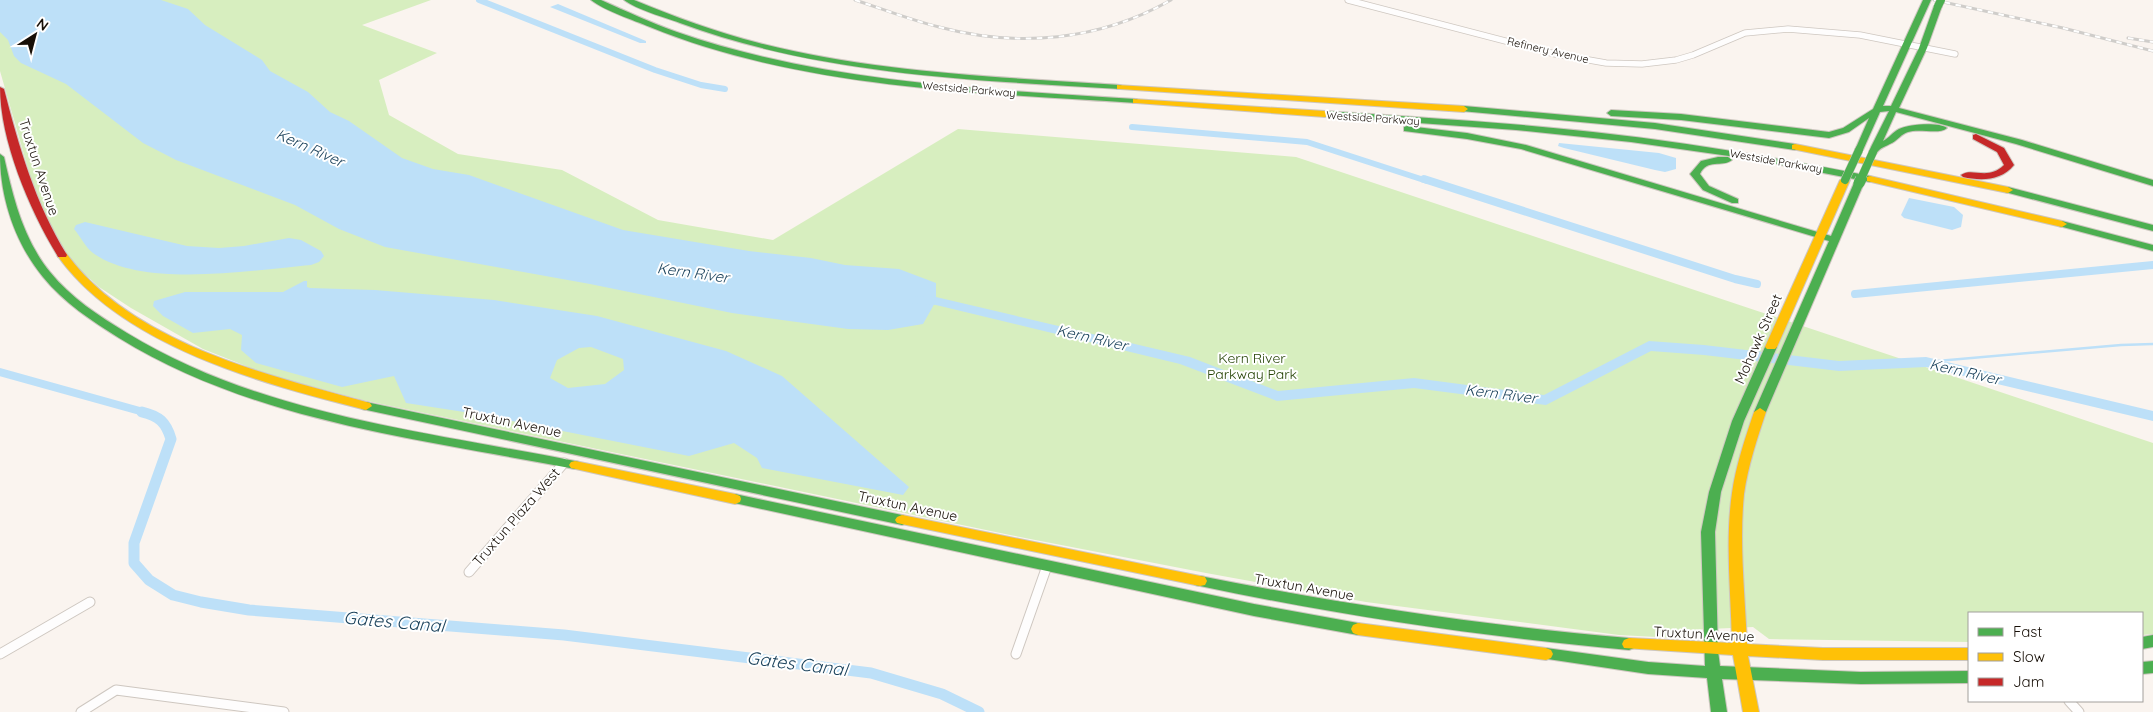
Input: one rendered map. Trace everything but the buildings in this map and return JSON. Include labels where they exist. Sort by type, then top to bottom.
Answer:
[{"type":"main road","name":"Westside Parkway","points":[[595,0],[648,24],[718,48],[815,70],[929,86],[1503,126],[1631,139],[1812,168],[1962,199],[2153,248]]},
{"type":"main road","name":"Westside Parkway","points":[[628,0],[669,17],[729,37],[792,52],[867,66],[967,77],[1579,118],[1693,131],[1850,157],[2007,191],[2153,230]]},
{"type":"main road","name":"Mohawk Street","points":[[1719,712],[1711,651],[1708,532],[1715,492],[1738,420],[1780,324],[1845,180],[1880,108],[1906,44],[1933,2]]},
{"type":"main road","name":"Mohawk Street","points":[[1751,712],[1740,651],[1736,534],[1738,494],[1746,453],[1756,422],[1796,326],[1874,150],[1923,48],[1933,2]]},
{"type":"main road","name":"Truxtun Avenue","points":[[0,89],[15,148],[35,209],[48,236],[74,273],[125,314],[189,350],[284,386],[340,400],[646,466],[1257,594],[1381,616],[1554,638],[1711,651],[1847,655],[1968,654]]},
{"type":"main road","points":[[1180,104],[1428,131],[1495,141],[1837,236]]},
{"type":"main road","points":[[1403,105],[1646,114],[1820,135],[1849,131],[1869,113],[1880,108],[1893,109],[2028,145],[2153,183]]},
{"type":"main road","points":[[1693,131],[1794,144],[1966,175],[1994,175],[2005,170],[2010,165],[2004,153],[1988,142],[1963,133],[1938,128],[1907,129],[1874,150]]},
{"type":"main road","name":"Truxtun Avenue","points":[[0,157],[19,229],[34,257],[52,282],[92,316],[145,350],[194,373],[228,386],[315,412],[447,441],[491,447],[564,462],[1263,611],[1382,632],[1486,647],[1602,660],[1648,668],[1714,673],[1861,678],[1968,677]]},
{"type":"main road","points":[[1823,232],[1721,196],[1699,182],[1695,177],[1696,169],[1707,161],[1733,160],[1830,174],[1962,199]]},
{"type":"main road","points":[[528,441],[556,454],[564,462],[580,459],[646,466]]},
{"type":"main road","points":[[1047,566],[1058,561],[1102,561]]},
{"type":"street","name":"Refinery Avenue","points":[[1348,0],[1555,54],[1609,62],[1649,63],[1683,58],[1746,32],[1786,28],[1828,31],[1955,54]]},
{"type":"street","name":"Truxtun Plaza West","points":[[469,572],[564,462]]},
{"type":"street","points":[[1016,654],[1047,566]]},
{"type":"street","points":[[0,654],[90,602]]},
{"type":"street","points":[[81,712],[116,690],[284,712]]},
{"type":"street","points":[[2070,702],[2078,712]]},
{"type":"green space","name":"Kern River Parkway Park","points":[[0,0],[431,0],[362,25],[437,53],[379,80],[389,115],[458,154],[562,170],[658,220],[773,240],[958,129],[1296,157],[2153,443],[2153,634],[2143,635],[2143,612],[1968,612],[1968,642],[1769,639],[1753,627],[1687,630],[1675,638],[1619,635],[1366,602],[1010,535],[367,401],[269,375],[203,349],[131,308],[99,287],[77,267],[48,227],[37,200],[0,71]]},
{"type":"water","points":[[0,0],[161,0],[188,9],[205,25],[262,60],[270,71],[308,92],[330,112],[349,121],[402,158],[433,169],[469,175],[623,230],[749,251],[811,258],[845,265],[899,269],[936,283],[936,301],[923,324],[888,330],[848,329],[732,313],[590,284],[385,247],[339,229],[295,205],[176,160],[143,143],[66,84],[21,63],[14,56],[8,40],[0,32]]},
{"type":"water","points":[[558,4],[646,41],[646,43],[640,43],[550,7]]},
{"type":"water","points":[[1559,143],[1659,153],[1676,158],[1676,169],[1665,172],[1655,170],[1564,148],[1558,146]]},
{"type":"water","points":[[1909,198],[1954,207],[1963,215],[1961,227],[1952,230],[1904,218],[1901,215]]},
{"type":"water","points":[[85,222],[187,246],[219,248],[244,246],[289,238],[301,240],[321,251],[324,256],[319,262],[311,265],[229,273],[168,274],[139,271],[114,264],[90,251],[74,229],[76,225]]},
{"type":"water","points":[[307,281],[307,287],[310,288],[375,290],[494,300],[597,316],[726,351],[782,376],[909,487],[903,495],[762,468],[757,458],[734,443],[689,456],[477,414],[406,403],[394,376],[342,387],[256,363],[241,350],[242,335],[230,329],[193,333],[163,316],[153,306],[154,301],[185,292],[283,292]],"holes":[[[591,347],[623,359],[624,370],[605,384],[568,388],[550,378],[557,360],[579,348]]]},
{"type":"waterway","points":[[479,0],[655,70],[701,85],[725,89]]},
{"type":"waterway","points":[[1132,127],[1307,142],[1427,181]]},
{"type":"waterway","points":[[1424,179],[1735,279],[1757,284]]},
{"type":"waterway","points":[[1855,294],[2153,265]]},
{"type":"waterway","name":"Kern River","points":[[916,300],[936,301],[1185,360],[1277,396],[1414,383],[1546,400],[1649,346],[1704,350],[1839,366],[1926,362],[2153,416]]},
{"type":"waterway","points":[[1926,362],[2121,345],[2153,344]]},
{"type":"waterway","name":"Gates Canal","points":[[0,372],[147,413]]},
{"type":"waterway","name":"Gates Canal","points":[[142,412],[161,421],[167,428],[171,439],[134,543],[134,563],[149,580],[173,595],[249,610],[564,635],[871,673],[942,694],[979,712]]},
{"type":"railway","points":[[855,0],[907,18],[969,34],[1028,38],[1058,37],[1087,32],[1144,14],[1171,0]]},
{"type":"railway","points":[[1934,0],[2063,28],[2153,51]]},
{"type":"railway","points":[[2128,38],[2153,42]]},
{"type":"traffic: fast","points":[[595,0],[675,34],[731,51],[788,65],[903,83],[961,89],[1136,101]]},
{"type":"traffic: fast","points":[[628,0],[709,31],[759,45],[810,56],[861,65],[913,71],[1120,87]]},
{"type":"traffic: fast","points":[[1859,150],[1927,0]]},
{"type":"traffic: fast","points":[[1938,6],[1941,0]]},
{"type":"traffic: fast","points":[[1873,152],[1923,48],[1938,6]]},
{"type":"traffic: fast","points":[[1611,113],[1681,117],[1829,135],[1854,126],[1874,112],[1890,108],[2019,142],[2153,183]]},
{"type":"traffic: fast","points":[[1464,109],[1655,126],[1795,147]]},
{"type":"traffic: fast","points":[[1325,114],[1593,134],[1691,147],[1870,179]]},
{"type":"traffic: fast","points":[[1875,147],[1890,141],[1900,132],[1907,129],[1924,127],[1943,128]]},
{"type":"traffic: fast","points":[[1407,129],[1467,136],[1523,147],[1835,240]]},
{"type":"traffic: fast","points":[[1845,180],[1859,150]]},
{"type":"traffic: fast","points":[[1859,183],[1873,152]]},
{"type":"traffic: fast","points":[[0,157],[10,200],[19,227],[32,254],[46,274],[68,297],[84,310],[153,354],[209,379],[268,400],[392,430],[575,465]]},
{"type":"traffic: fast","points":[[1728,160],[1708,161],[1700,166],[1695,174],[1706,188],[1735,201]]},
{"type":"traffic: fast","points":[[1760,412],[1859,183]]},
{"type":"traffic: fast","points":[[2008,190],[2153,228]]},
{"type":"traffic: fast","points":[[2062,224],[2153,248]]},
{"type":"traffic: fast","points":[[1719,712],[1711,651],[1708,532],[1715,492],[1738,421],[1771,347]]},
{"type":"traffic: fast","points":[[366,406],[902,520]]},
{"type":"traffic: fast","points":[[735,499],[1254,610],[1358,629]]},
{"type":"traffic: fast","points":[[1200,581],[1414,620],[1521,634],[1629,644]]},
{"type":"traffic: fast","points":[[2143,643],[2153,641]]},
{"type":"traffic: fast","points":[[1546,654],[1648,668],[1772,676],[1861,678],[1968,677]]},
{"type":"traffic: fast","points":[[2143,668],[2153,667]]},
{"type":"traffic: slow","points":[[1120,87],[1464,109]]},
{"type":"traffic: slow","points":[[1136,101],[1325,114]]},
{"type":"traffic: slow","points":[[1795,147],[2008,190]]},
{"type":"traffic: slow","points":[[1870,179],[2062,224]]},
{"type":"traffic: slow","points":[[1771,347],[1845,180]]},
{"type":"traffic: slow","points":[[62,255],[83,280],[108,301],[126,314],[182,346],[242,371],[272,381],[366,406]]},
{"type":"traffic: slow","points":[[1751,712],[1740,651],[1736,534],[1738,494],[1746,453],[1760,412]]},
{"type":"traffic: slow","points":[[575,465],[735,499]]},
{"type":"traffic: slow","points":[[902,520],[1200,581]]},
{"type":"traffic: slow","points":[[1358,629],[1546,654]]},
{"type":"traffic: slow","points":[[1629,644],[1823,654],[1968,654]]},
{"type":"traffic: jam","points":[[0,89],[17,154],[31,196],[50,236],[62,255]]},
{"type":"traffic: jam","points":[[1966,175],[1995,175],[2005,170],[2009,165],[2001,150],[1976,137]]}]
